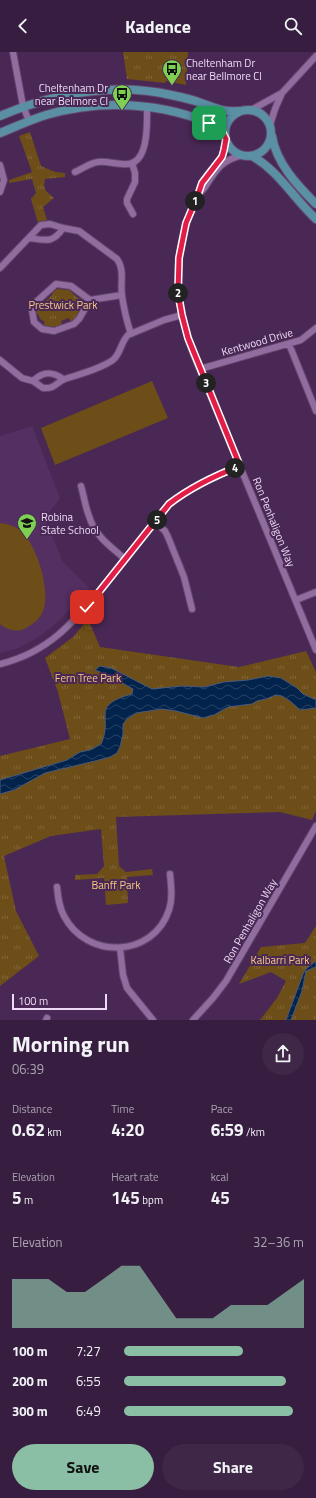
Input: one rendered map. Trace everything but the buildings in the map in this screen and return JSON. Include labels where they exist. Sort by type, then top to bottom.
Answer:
[{"type":"main road","points":[[0,116],[23,106],[52,97],[95,90],[120,89],[168,94],[196,101],[223,111],[251,110],[262,114],[270,125],[275,149],[281,161],[294,179],[316,204]]},
{"type":"main road","points":[[0,133],[29,121],[58,112],[82,107],[122,105],[148,107],[181,113],[209,123],[220,129],[233,151],[243,156],[259,154],[265,149],[272,135]]},
{"type":"main road","points":[[225,138],[225,128],[227,122],[239,111]]},
{"type":"main road","points":[[252,156],[275,172],[294,196],[316,219]]},
{"type":"street","points":[[13,52],[23,106],[29,121]]},
{"type":"street","points":[[251,110],[282,93],[316,56]]},
{"type":"street","points":[[270,125],[282,93]]},
{"type":"street","points":[[75,172],[97,162],[123,165],[132,164],[139,158],[143,151],[148,107]]},
{"type":"street","name":"Ron Penhaligon Way","points":[[225,138],[222,157],[203,180],[186,223],[180,248],[178,282],[182,315],[188,338],[200,369],[316,650]]},
{"type":"street","name":"Ron Penhaligon Way","points":[[198,195],[223,163],[229,159],[243,156]]},
{"type":"street","points":[[132,164],[135,173],[135,182],[127,202],[133,214]]},
{"type":"street","points":[[0,165],[4,180],[0,192]]},
{"type":"street","points":[[0,268],[39,226],[44,224],[52,224],[79,231],[117,259],[122,267],[122,295],[131,334]]},
{"type":"street","points":[[29,238],[51,240],[58,237],[63,228]]},
{"type":"street","points":[[90,300],[77,322],[59,330],[54,331],[42,329],[37,326],[32,318],[32,310],[36,302],[56,284],[71,286],[90,300],[122,295]]},
{"type":"street","points":[[0,360],[22,378],[33,381],[39,387],[47,389],[56,385],[63,379],[71,378],[112,361],[118,355],[126,337],[131,334],[164,320],[182,315]]},
{"type":"street","name":"Kentwood Drive","points":[[200,369],[301,340],[316,328]]},
{"type":"street","points":[[289,344],[316,411]]},
{"type":"street","points":[[33,381],[40,375],[47,373],[55,374],[63,379]]},
{"type":"street","points":[[0,664],[13,661],[40,648],[62,633],[87,607],[169,504],[184,492],[205,480],[240,466]]},
{"type":"street","points":[[81,486],[88,516],[95,531],[102,540],[125,559]]},
{"type":"street","points":[[155,522],[165,531],[168,537],[184,577],[192,610]]},
{"type":"street","points":[[296,600],[316,592]]},
{"type":"street","name":"Ron Penhaligon Way","points":[[193,1020],[226,981],[316,826]]},
{"type":"street","points":[[57,887],[63,915],[77,933],[95,945],[120,948],[140,943],[149,938],[165,920],[170,910],[172,900],[170,874]]},
{"type":"street","points":[[120,948],[123,975],[127,988],[153,1020]]},
{"type":"shaded area","name":"Robina State School","points":[[32,426],[60,498],[45,518],[63,562],[89,588],[60,620],[39,637],[16,649],[0,653],[0,436]]},
{"type":"green space","points":[[123,52],[188,52],[186,85],[166,81],[165,83],[127,79]]},
{"type":"green space","points":[[30,132],[41,166],[55,172],[65,173],[65,177],[45,179],[44,186],[46,191],[54,198],[43,207],[47,220],[38,223],[31,199],[36,193],[32,179],[9,183],[9,180],[32,172],[19,136]]},
{"type":"green space","name":"Prestwick Park","points":[[57,289],[69,290],[79,299],[81,298],[83,303],[81,309],[76,318],[71,322],[69,318],[61,321],[62,325],[52,327],[43,325],[45,322],[40,319],[38,314],[36,315],[38,307],[41,303],[43,304]]},
{"type":"green space","points":[[152,381],[168,418],[55,465],[41,428]]},
{"type":"green space","points":[[0,523],[17,528],[28,539],[33,547],[44,581],[45,602],[42,614],[34,623],[23,630],[16,631],[6,628],[0,624]]},
{"type":"green space","points":[[88,619],[100,647],[239,667],[306,651],[316,672],[316,811],[312,820],[280,812],[116,817],[119,866],[126,872],[152,869],[153,875],[127,877],[128,903],[106,905],[104,878],[75,880],[75,875],[97,874],[104,866],[101,829],[51,836],[4,856],[16,911],[39,956],[0,986],[0,756],[70,739],[58,692],[45,658],[73,637]]},
{"type":"green space","name":"Kalbarri Park","points":[[316,926],[316,1020],[260,1020],[277,998],[286,981],[271,972],[239,984],[261,947],[305,943]]},
{"type":"water","points":[[100,666],[111,668],[152,689],[182,686],[204,687],[224,682],[248,680],[268,676],[281,678],[297,688],[303,694],[316,699],[316,708],[300,710],[282,696],[276,695],[252,704],[228,707],[214,715],[203,718],[162,709],[136,713],[127,719],[123,724],[123,734],[117,753],[110,757],[45,773],[14,790],[0,794],[0,780],[67,760],[80,752],[90,750],[101,744],[104,734],[105,713],[107,708],[111,703],[119,698],[132,694],[133,689],[110,676],[95,670]]},
{"type":"water","points":[[316,961],[316,967],[306,971],[302,991],[291,1020],[286,1020],[303,974],[306,969]]},
{"type":"place","name":"Cheltenham Dr near Bellmore Cl","points":[[172,86]]},
{"type":"place","name":"Cheltenham Dr near Belmore Cl","points":[[122,111]]},
{"type":"place","name":"Robina State School","points":[[27,540]]},
{"type":"route","points":[[87,607],[169,504],[184,492],[205,480],[240,466],[193,353],[183,323],[178,293],[180,248],[186,223],[203,180],[222,157],[224,150],[226,139],[223,133],[216,126],[209,123]]},
{"type":"park label","name":"Fern Tree Park","points":[[88,678]]},
{"type":"park label","name":"Banff Park","points":[[116,885]]}]
